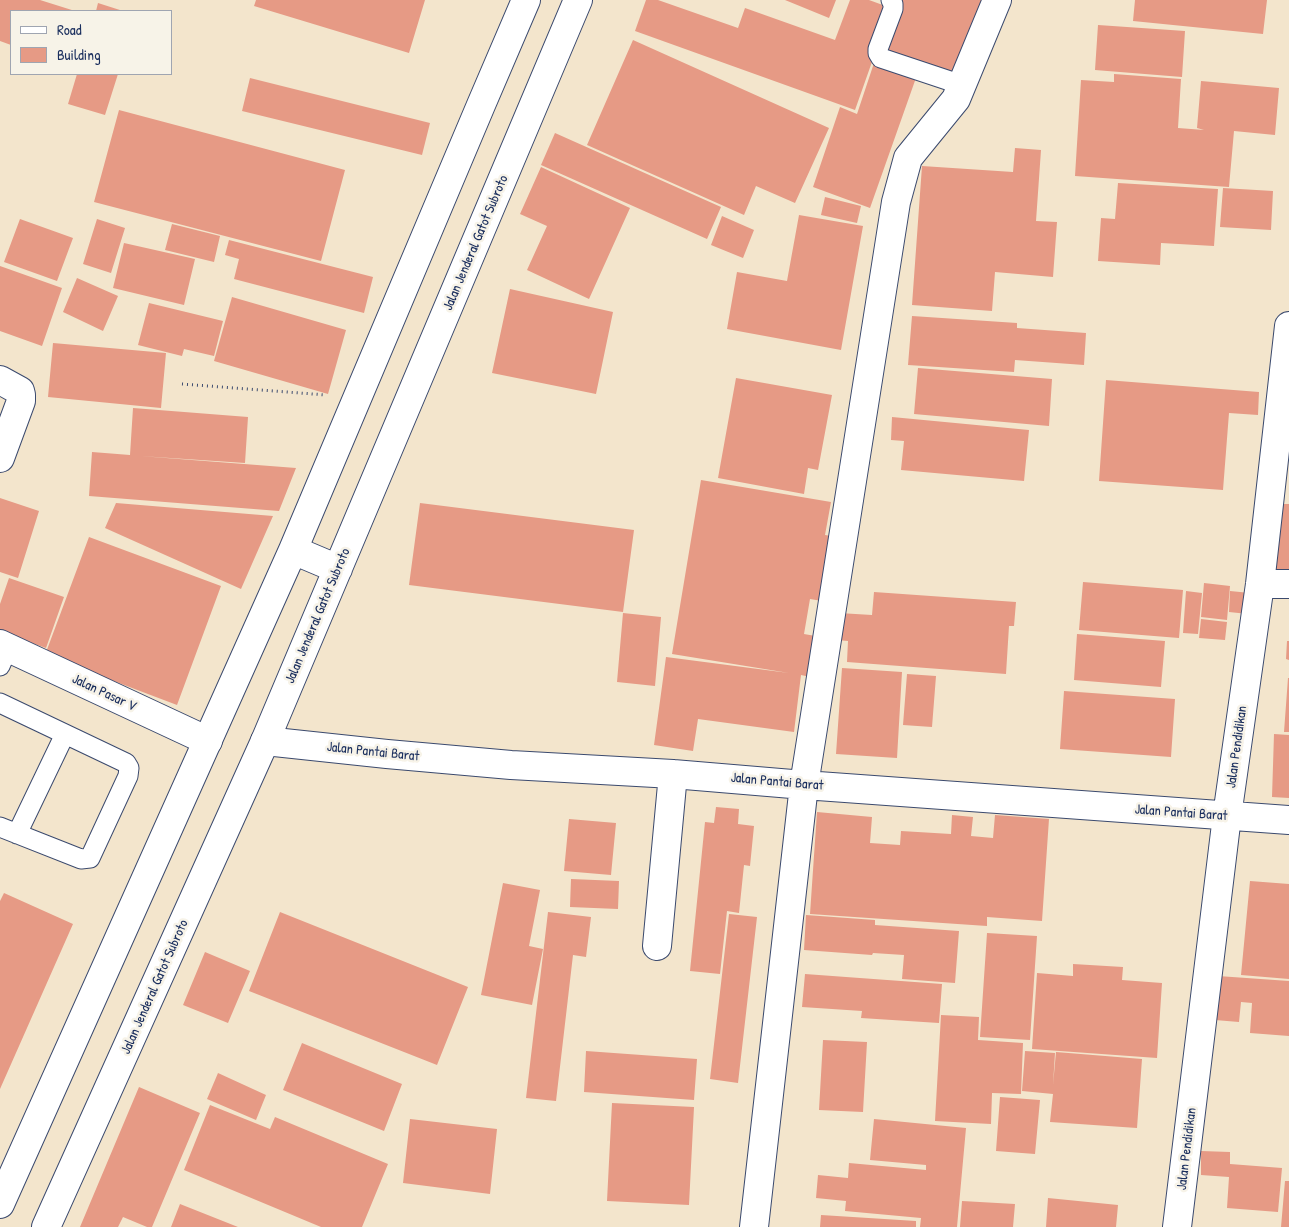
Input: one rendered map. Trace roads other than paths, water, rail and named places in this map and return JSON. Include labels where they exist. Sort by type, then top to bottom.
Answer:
[{"type":"main road","points":[[0,1204],[293,550],[526,0]]},
{"type":"main road","name":"Jalan Jenderal Gatot Subroto","points":[[46,1227],[266,741],[578,0]]},
{"type":"main road","points":[[754,1227],[804,785],[896,202],[908,158],[956,99],[997,0]]},
{"type":"main road","name":"Jalan Pendidikan","points":[[1178,1227],[1227,816],[1260,584],[1289,326]]},
{"type":"main road","points":[[0,380],[20,391],[22,395],[0,458]]},
{"type":"main road","points":[[293,550],[338,569]]},
{"type":"main road","points":[[1260,584],[1289,584]]},
{"type":"main road","name":"Jalan Pasar V","points":[[3,653],[208,741]]},
{"type":"main road","name":"Jalan Pantai Barat","points":[[266,741],[511,765],[674,774],[1289,820]]},
{"type":"main road","points":[[658,946],[674,774]]},
{"type":"lane","points":[[890,0],[893,4],[893,9],[878,50],[881,58],[956,83],[960,82],[984,30]]},
{"type":"lane","points":[[0,703],[126,763],[129,768],[128,776],[90,858],[81,860],[9,830],[65,734]]}]
